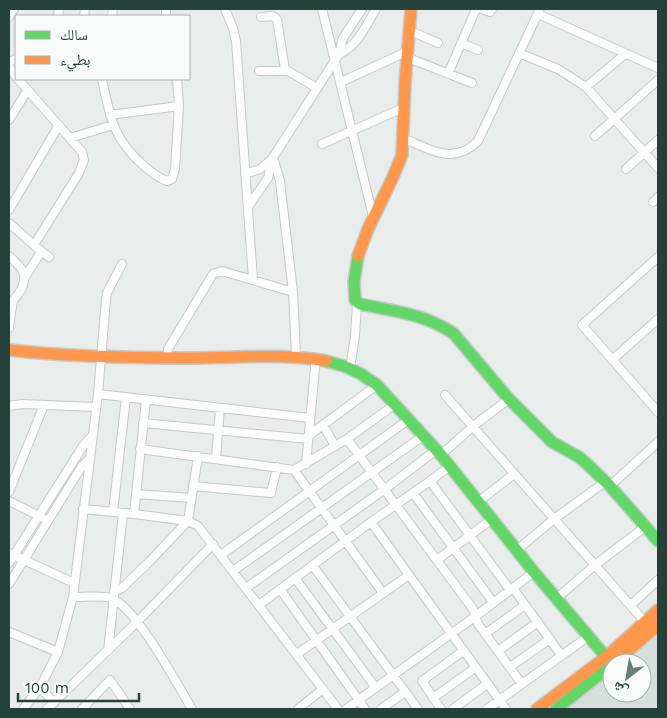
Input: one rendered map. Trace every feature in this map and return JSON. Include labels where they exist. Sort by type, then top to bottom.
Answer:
[{"type":"street","points":[[9,17],[14,9]]},
{"type":"street","points":[[225,9],[235,36],[253,280]]},
{"type":"street","points":[[322,9],[337,57],[352,131],[373,216]]},
{"type":"street","points":[[248,207],[268,178],[273,158],[337,57],[343,38],[362,9]]},
{"type":"street","points":[[337,57],[356,41],[376,9]]},
{"type":"street","points":[[350,368],[355,336],[357,303],[353,291],[354,278],[359,254],[373,216],[399,162],[402,150],[406,54],[411,9]]},
{"type":"street","points":[[448,74],[476,9]]},
{"type":"street","points":[[481,9],[490,12],[492,9]]},
{"type":"street","points":[[402,138],[442,155],[459,153],[472,147],[478,141],[539,11],[625,54],[658,68]]},
{"type":"street","points":[[261,16],[272,16],[277,19],[284,70]]},
{"type":"street","points":[[408,30],[438,43]]},
{"type":"street","points":[[461,43],[478,50]]},
{"type":"street","points":[[519,53],[558,69],[586,87],[658,168]]},
{"type":"street","points":[[341,82],[406,54],[472,83]]},
{"type":"street","points":[[586,87],[625,54]]},
{"type":"street","points":[[259,71],[284,70],[292,72],[317,88]]},
{"type":"street","points":[[19,80],[82,152],[84,160],[34,245]]},
{"type":"street","points":[[102,80],[110,115],[118,135],[140,163],[157,177],[167,181],[174,174],[179,106],[177,80]]},
{"type":"street","points":[[595,136],[658,80]]},
{"type":"street","points":[[9,120],[27,91]]},
{"type":"street","points":[[110,115],[179,106]]},
{"type":"street","points":[[322,144],[403,108]]},
{"type":"street","points":[[9,210],[59,125]]},
{"type":"street","points":[[70,138],[113,125]]},
{"type":"street","points":[[626,169],[658,140]]},
{"type":"street","points":[[245,174],[260,168],[273,158]]},
{"type":"street","points":[[273,158],[280,181],[293,292],[296,356]]},
{"type":"street","points":[[9,223],[49,257]]},
{"type":"street","points":[[9,328],[11,300],[17,297],[25,277],[41,252]]},
{"type":"street","points":[[9,256],[22,268],[25,277]]},
{"type":"street","points":[[658,257],[582,325],[658,412]]},
{"type":"street","points":[[24,709],[40,687],[58,652],[73,597],[98,394],[107,293],[122,264]]},
{"type":"street","points":[[167,358],[168,349],[213,274],[222,271],[293,292]]},
{"type":"street","points":[[357,303],[429,319],[446,327],[509,399],[552,442],[579,457],[608,484],[658,541]]},
{"type":"street","points":[[612,360],[658,319]]},
{"type":"street","points":[[9,350],[167,358],[296,356],[316,358],[350,368],[377,385],[450,466],[534,572],[603,653]]},
{"type":"street","points":[[306,464],[316,358]]},
{"type":"street","points":[[143,423],[308,438],[322,425],[377,385]]},
{"type":"street","points":[[98,394],[310,418]]},
{"type":"street","points":[[445,395],[645,622]]},
{"type":"street","points":[[114,512],[126,397]]},
{"type":"street","points":[[246,588],[438,453],[509,399]]},
{"type":"street","points":[[134,514],[146,400]]},
{"type":"street","points":[[9,406],[22,404],[96,407]]},
{"type":"street","points":[[9,492],[44,405]]},
{"type":"street","points":[[140,449],[294,470],[347,439],[394,405]]},
{"type":"street","points":[[216,458],[220,408]]},
{"type":"street","points":[[221,554],[408,420]]},
{"type":"street","points":[[322,425],[335,446]]},
{"type":"street","points":[[9,563],[11,554],[39,516],[83,446],[92,436]]},
{"type":"street","points":[[234,571],[423,436]]},
{"type":"street","points":[[347,439],[473,609],[478,624],[522,684]]},
{"type":"street","points":[[517,550],[554,519],[608,484],[658,442]]},
{"type":"street","points":[[73,597],[107,598],[114,596],[188,521],[198,456]]},
{"type":"street","points":[[9,584],[82,466],[90,458]]},
{"type":"street","points":[[259,605],[450,466]]},
{"type":"street","points":[[193,486],[271,493],[277,467]]},
{"type":"street","points":[[294,470],[383,593]]},
{"type":"street","points":[[478,502],[514,474]]},
{"type":"street","points":[[430,481],[469,536],[525,605],[561,655]]},
{"type":"street","points":[[413,493],[493,602]]},
{"type":"street","points":[[136,494],[191,498]]},
{"type":"street","points":[[9,501],[49,522]]},
{"type":"street","points":[[83,510],[188,521],[198,526],[338,709]]},
{"type":"street","points":[[108,651],[123,513]]},
{"type":"street","points":[[437,560],[492,519]]},
{"type":"street","points":[[371,522],[450,634],[506,709]]},
{"type":"street","points":[[557,598],[595,565],[645,527]]},
{"type":"street","points":[[47,709],[108,651],[213,544]]},
{"type":"street","points":[[11,554],[74,582]]},
{"type":"street","points":[[312,566],[417,709]]},
{"type":"street","points":[[346,709],[534,572]]},
{"type":"street","points":[[297,654],[409,575]]},
{"type":"street","points":[[295,578],[376,688]]},
{"type":"street","points":[[630,605],[658,580]]},
{"type":"street","points":[[280,589],[365,709]]},
{"type":"street","points":[[114,596],[138,621],[192,709]]},
{"type":"street","points":[[485,634],[525,605]]},
{"type":"street","points":[[619,653],[658,610]]},
{"type":"street","points":[[498,650],[538,622]]},
{"type":"street","points":[[622,653],[658,625]]},
{"type":"street","points":[[9,632],[58,652]]},
{"type":"street","points":[[487,709],[589,636]]},
{"type":"street","points":[[510,668],[550,639]]},
{"type":"street","points":[[441,709],[422,683],[423,680],[464,651]]},
{"type":"street","points":[[433,698],[475,668]]},
{"type":"street","points":[[537,709],[602,668]]},
{"type":"street","points":[[556,709],[602,670]]},
{"type":"street","points":[[82,709],[110,680],[130,709]]},
{"type":"street","points":[[453,709],[487,684]]},
{"type":"street","points":[[40,687],[54,703]]},
{"type":"street","points":[[298,709],[323,690]]},
{"type":"street","points":[[381,709],[405,692]]},
{"type":"shaded area","points":[[658,616],[658,709],[529,709],[602,656],[602,703],[652,703],[652,653],[607,653]]},
{"type":"traffic: fast","points":[[358,256],[354,282],[355,300],[360,304],[421,318],[454,334],[509,399],[552,442],[586,463],[610,486],[658,541]]},
{"type":"traffic: fast","points":[[326,361],[344,366],[361,374],[377,385],[441,455],[534,572],[603,653]]},
{"type":"traffic: fast","points":[[556,709],[602,673]]},
{"type":"traffic: slow","points":[[358,256],[368,229],[402,155],[411,9]]},
{"type":"traffic: slow","points":[[9,350],[100,357],[292,357],[326,361]]},
{"type":"traffic: slow","points":[[537,709],[606,657],[658,610]]},
{"type":"traffic: slow","points":[[626,653],[658,625]]}]
